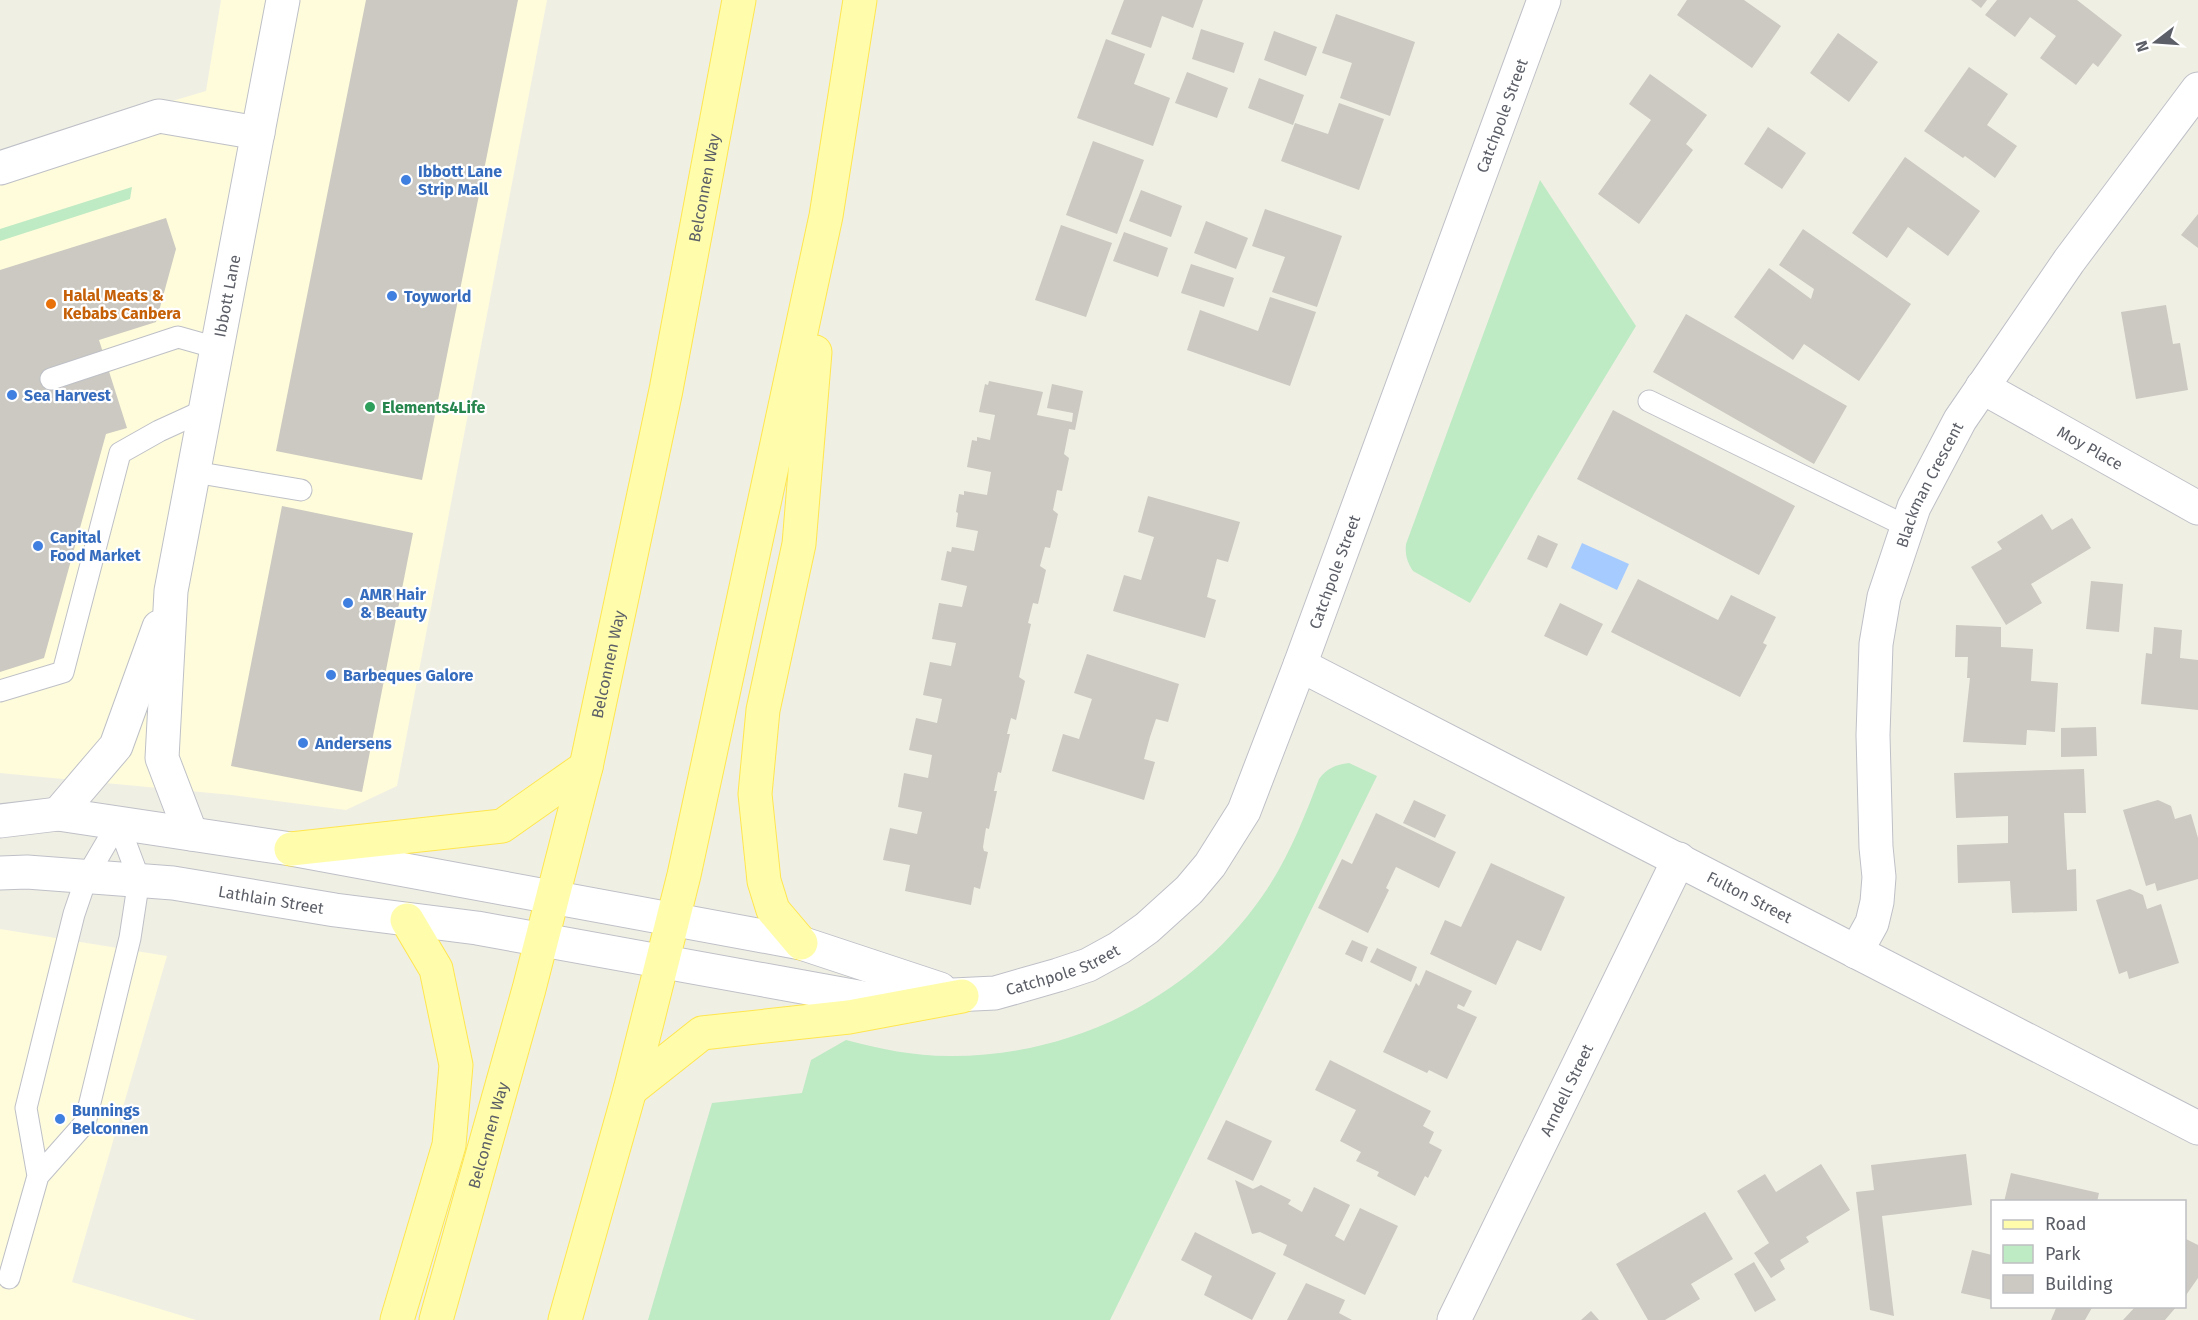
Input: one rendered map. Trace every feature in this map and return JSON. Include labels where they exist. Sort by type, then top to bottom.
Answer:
[{"type":"main road","name":"Belconnen Way","points":[[436,1320],[542,940],[586,767],[666,390],[739,0]]},
{"type":"main road","points":[[565,1320],[630,1090],[687,864],[826,216],[860,0]]},
{"type":"main road","points":[[801,943],[773,910],[764,881],[754,794],[763,710],[799,544],[826,216]]},
{"type":"main road","points":[[291,849],[502,826],[586,767]]},
{"type":"main road","points":[[398,1320],[449,1145],[456,1065],[436,969],[407,920]]},
{"type":"main road","points":[[630,1090],[702,1033],[849,1017],[962,996]]},
{"type":"street","name":"Ibbott Lane","points":[[171,591],[283,0]]},
{"type":"street","name":"Catchpole Street","points":[[542,940],[869,999],[962,996],[995,993],[1088,965],[1119,948],[1147,928],[1189,890],[1210,865],[1244,811],[1300,665],[1544,0]]},
{"type":"street","name":"Blackman Crescent","points":[[1857,952],[1872,922],[1878,894],[1873,735],[1876,644],[1884,597],[1914,507],[1960,420],[1982,387],[2069,261],[2198,89]]},
{"type":"street","points":[[0,168],[159,116],[258,133]]},
{"type":"street","name":"Moy Place","points":[[1982,387],[2198,508]]},
{"type":"street","points":[[58,814],[116,746],[171,591]]},
{"type":"street","points":[[171,591],[162,759],[190,834]]},
{"type":"street","name":"Fulton Street","points":[[1300,665],[2198,1128]]},
{"type":"street","points":[[0,821],[58,814],[291,849],[553,897]]},
{"type":"street","name":"Arndell Street","points":[[1454,1320],[1678,859]]},
{"type":"street","name":"Lathlain Street","points":[[0,873],[27,872],[173,883],[335,910],[477,928],[542,940]]},
{"type":"street","name":"Catchpole Street","points":[[553,897],[801,943],[962,996]]},
{"type":"lane","points":[[51,379],[178,337],[217,348]]},
{"type":"lane","points":[[1649,401],[1908,527]]},
{"type":"lane","points":[[0,691],[63,672],[120,453],[205,410]]},
{"type":"lane","points":[[194,472],[302,490]]},
{"type":"lane","points":[[38,1176],[26,1108],[74,914],[87,876],[118,823]]},
{"type":"lane","points":[[9,1278],[38,1176],[85,1123],[133,928],[139,879],[118,823]]},
{"type":"shaded area","points":[[221,0],[547,0],[397,786],[346,810],[232,795],[0,773],[0,152],[206,91]]},
{"type":"shaded area","name":"Bunnings Belconnen","points":[[0,929],[167,956],[72,1282],[196,1320],[0,1320]]},
{"type":"green space","points":[[1540,180],[1636,326],[1470,603],[1413,571],[1407,558],[1406,544]]},
{"type":"green space","points":[[132,187],[130,199],[0,241],[0,229]]},
{"type":"green space","points":[[1349,763],[1377,776],[1110,1320],[648,1320],[712,1103],[802,1093],[811,1060],[846,1040],[923,1055],[995,1054],[1039,1046],[1083,1033],[1124,1015],[1164,992],[1200,965],[1232,934],[1261,898],[1279,870],[1319,779],[1332,768]]},
{"type":"water","points":[[1582,543],[1629,564],[1617,590],[1571,568]]},
{"type":"building","name":"Ibbott Lane Strip Mall","points":[[366,0],[518,0],[422,480],[276,451]]},
{"type":"building","points":[[1124,0],[1203,0],[1193,28],[1162,16],[1151,48],[1111,34]]},
{"type":"building","points":[[1687,0],[1744,0],[1781,26],[1752,68],[1677,15]]},
{"type":"building","points":[[1971,0],[1987,0],[1981,8]]},
{"type":"building","points":[[1997,0],[2077,0],[2122,35],[2098,67],[2093,63],[2076,85],[2040,58],[2056,36],[2030,17],[2015,37],[1985,15]]},
{"type":"building","points":[[1336,14],[1415,42],[1390,116],[1340,98],[1352,63],[1322,53]]},
{"type":"building","points":[[1201,29],[1244,43],[1234,73],[1192,59]]},
{"type":"building","points":[[1274,31],[1317,47],[1306,76],[1264,60]]},
{"type":"building","points":[[1838,33],[1878,62],[1849,102],[1810,73]]},
{"type":"building","points":[[1106,39],[1145,54],[1134,84],[1170,98],[1153,146],[1077,118]]},
{"type":"building","points":[[1969,67],[2008,94],[1987,125],[2017,146],[1995,178],[1924,131]]},
{"type":"building","points":[[1187,72],[1228,88],[1217,118],[1175,103]]},
{"type":"building","points":[[1650,74],[1707,115],[1686,144],[1693,150],[1639,224],[1598,194],[1651,120],[1629,104]]},
{"type":"building","points":[[1259,78],[1304,95],[1293,125],[1248,108]]},
{"type":"building","points":[[1339,103],[1384,119],[1359,190],[1281,161],[1295,123],[1328,134]]},
{"type":"building","points":[[1768,127],[1806,153],[1782,189],[1744,164]]},
{"type":"building","points":[[1093,141],[1144,160],[1117,234],[1066,215]]},
{"type":"building","points":[[1905,157],[1980,211],[1948,256],[1908,227],[1887,258],[1852,233]]},
{"type":"building","points":[[1141,190],[1182,206],[1171,237],[1129,221]]},
{"type":"building","points":[[1265,209],[1342,236],[1317,307],[1272,292],[1285,257],[1252,246]]},
{"type":"building","points":[[2198,214],[2198,248],[2181,235]]},
{"type":"building","name":"Capital Food Market","points":[[166,218],[176,249],[156,322],[99,340],[127,428],[106,434],[44,658],[0,672],[0,270]]},
{"type":"building","points":[[1206,221],[1248,238],[1236,269],[1194,253]]},
{"type":"building","points":[[1061,225],[1112,243],[1086,317],[1035,300]]},
{"type":"building","points":[[1803,229],[1911,304],[1859,381],[1804,344],[1793,360],[1734,317],[1769,268],[1811,299],[1814,289],[1779,265]]},
{"type":"building","points":[[1124,232],[1168,248],[1158,277],[1113,261]]},
{"type":"building","points":[[1191,264],[1234,278],[1224,307],[1181,293]]},
{"type":"building","points":[[1270,297],[1316,312],[1290,386],[1187,350],[1200,310],[1258,331]]},
{"type":"building","points":[[2166,305],[2173,344],[2180,343],[2188,390],[2136,399],[2121,312]]},
{"type":"building","points":[[1686,314],[1847,406],[1814,464],[1653,372]]},
{"type":"building","points":[[989,381],[1043,392],[1037,415],[1072,422],[1073,413],[1047,408],[1052,384],[1083,391],[1075,430],[1069,429],[1064,454],[1069,458],[1062,491],[1057,490],[1053,510],[1058,514],[1050,548],[1045,547],[1040,566],[1046,570],[1038,604],[1033,603],[1028,623],[1031,624],[1019,677],[1025,681],[1016,720],[1011,718],[1007,734],[1010,734],[1001,773],[998,772],[994,791],[997,791],[989,829],[986,828],[983,847],[984,851],[988,852],[980,889],[974,887],[971,905],[905,891],[910,865],[883,860],[890,828],[917,834],[922,812],[898,807],[904,773],[928,778],[932,755],[909,750],[916,718],[937,723],[942,699],[923,695],[930,662],[951,666],[956,643],[932,639],[939,603],[962,607],[967,586],[941,580],[947,551],[951,552],[952,547],[974,551],[978,531],[956,527],[958,513],[956,512],[959,494],[964,495],[964,491],[987,495],[991,472],[967,467],[972,440],[977,441],[977,437],[990,440],[995,415],[979,412],[985,384],[988,385]]},
{"type":"building","points":[[1613,410],[1795,506],[1759,575],[1577,479]]},
{"type":"building","points":[[1148,496],[1240,522],[1228,562],[1217,559],[1207,597],[1216,600],[1205,638],[1113,611],[1124,575],[1141,580],[1154,537],[1138,532]]},
{"type":"building","points":[[282,506],[413,533],[362,792],[231,766]]},
{"type":"building","points":[[2042,514],[2052,530],[2072,518],[2091,548],[2031,584],[2042,603],[2006,625],[1971,567],[2002,549],[1997,542]]},
{"type":"building","points":[[1538,535],[1558,544],[1547,568],[1527,559]]},
{"type":"building","points":[[1638,579],[1718,620],[1731,595],[1776,617],[1763,643],[1767,645],[1740,697],[1611,632]]},
{"type":"building","points":[[2091,581],[2123,584],[2119,632],[2086,629]]},
{"type":"building","points":[[1560,603],[1603,624],[1587,656],[1544,636]]},
{"type":"building","points":[[1956,625],[2001,627],[2001,647],[2033,649],[2031,681],[2058,683],[2055,732],[2027,730],[2026,745],[1963,742],[1970,678],[1967,678],[1968,657],[1955,657]]},
{"type":"building","points":[[2154,627],[2182,630],[2180,658],[2198,660],[2198,710],[2141,704],[2146,653],[2152,654]]},
{"type":"building","points":[[1087,654],[1179,684],[1168,722],[1156,719],[1150,737],[1144,759],[1155,762],[1144,800],[1052,771],[1063,734],[1079,739],[1092,699],[1074,693]]},
{"type":"building","points":[[2096,727],[2097,756],[2061,757],[2061,728]]},
{"type":"building","points":[[2084,769],[2086,813],[2064,813],[2067,870],[2076,869],[2077,911],[2012,913],[2010,881],[1958,883],[1957,845],[2008,843],[2008,816],[1956,818],[1954,773]]},
{"type":"building","points":[[1414,800],[1446,815],[1435,838],[1403,823]]},
{"type":"building","points":[[2158,800],[2171,806],[2175,819],[2191,814],[2198,838],[2198,879],[2157,891],[2155,883],[2146,886],[2123,810]]},
{"type":"building","points":[[1376,813],[1456,852],[1439,888],[1396,867],[1386,888],[1389,890],[1368,933],[1318,908],[1342,859],[1352,864]]},
{"type":"building","points":[[1491,863],[1565,897],[1541,951],[1517,940],[1496,985],[1430,954],[1445,920],[1461,927]]},
{"type":"building","points":[[2130,889],[2143,895],[2147,909],[2161,904],[2179,963],[2129,979],[2127,971],[2119,974],[2096,900]]},
{"type":"building","points":[[1352,940],[1368,947],[1362,962],[1345,954]]},
{"type":"building","points":[[1377,948],[1417,967],[1411,982],[1370,962]]},
{"type":"building","points":[[1426,970],[1472,991],[1464,1007],[1458,1004],[1457,1008],[1477,1017],[1447,1079],[1429,1070],[1427,1073],[1383,1052],[1416,983],[1419,986]]},
{"type":"building","points":[[1330,1060],[1431,1111],[1423,1126],[1434,1132],[1429,1143],[1442,1150],[1428,1178],[1425,1176],[1415,1196],[1377,1176],[1379,1172],[1356,1161],[1361,1152],[1340,1141],[1356,1110],[1315,1090]]},
{"type":"building","points":[[1226,1120],[1272,1141],[1253,1181],[1207,1159]]},
{"type":"building","points":[[1966,1154],[1972,1205],[1882,1216],[1894,1316],[1870,1310],[1856,1192],[1874,1190],[1871,1165]]},
{"type":"building","points":[[1821,1164],[1850,1210],[1806,1237],[1809,1242],[1780,1260],[1785,1269],[1771,1278],[1754,1253],[1769,1243],[1737,1191],[1765,1174],[1776,1192]]},
{"type":"building","points":[[2011,1173],[2099,1193],[2097,1200],[2004,1200]]},
{"type":"building","points":[[1235,1180],[1253,1189],[1261,1185],[1291,1200],[1288,1204],[1302,1212],[1314,1187],[1350,1205],[1335,1236],[1344,1241],[1360,1208],[1398,1226],[1365,1295],[1283,1255],[1287,1245],[1260,1232],[1252,1234]]},
{"type":"building","points":[[1705,1212],[1733,1259],[1691,1284],[1700,1299],[1665,1320],[1648,1320],[1616,1264]]},
{"type":"building","points":[[1195,1232],[1276,1273],[1252,1320],[1204,1295],[1212,1276],[1181,1260]]},
{"type":"building","points":[[2186,1239],[2198,1245],[2198,1278],[2186,1295]]},
{"type":"building","points":[[1972,1250],[1991,1255],[1991,1300],[1961,1293]]},
{"type":"building","points":[[1754,1262],[1776,1300],[1755,1312],[1734,1274]]},
{"type":"building","points":[[1306,1283],[1345,1300],[1339,1313],[1352,1320],[1287,1320]]},
{"type":"building","points":[[2056,1308],[2092,1308],[2085,1320],[2051,1320]]},
{"type":"building","points":[[2134,1308],[2175,1308],[2165,1320],[2123,1320]]},
{"type":"building","points":[[1591,1311],[1599,1320],[1581,1320]]},
{"type":"place","name":"Ibbott Lane Strip Mall","points":[[406,180]]},
{"type":"place","name":"Toyworld","points":[[392,296]]},
{"type":"place","name":"Halal Meats & Kebabs Canbera","points":[[51,304]]},
{"type":"place","name":"Sea Harvest","points":[[12,395]]},
{"type":"place","name":"Elements4Life","points":[[370,407]]},
{"type":"place","name":"Capital Food Market","points":[[38,546]]},
{"type":"place","name":"AMR Hair & Beauty","points":[[348,603]]},
{"type":"place","name":"Barbeques Galore","points":[[331,675]]},
{"type":"place","name":"Andersens","points":[[303,743]]},
{"type":"place","name":"Bunnings Belconnen","points":[[60,1119]]}]
